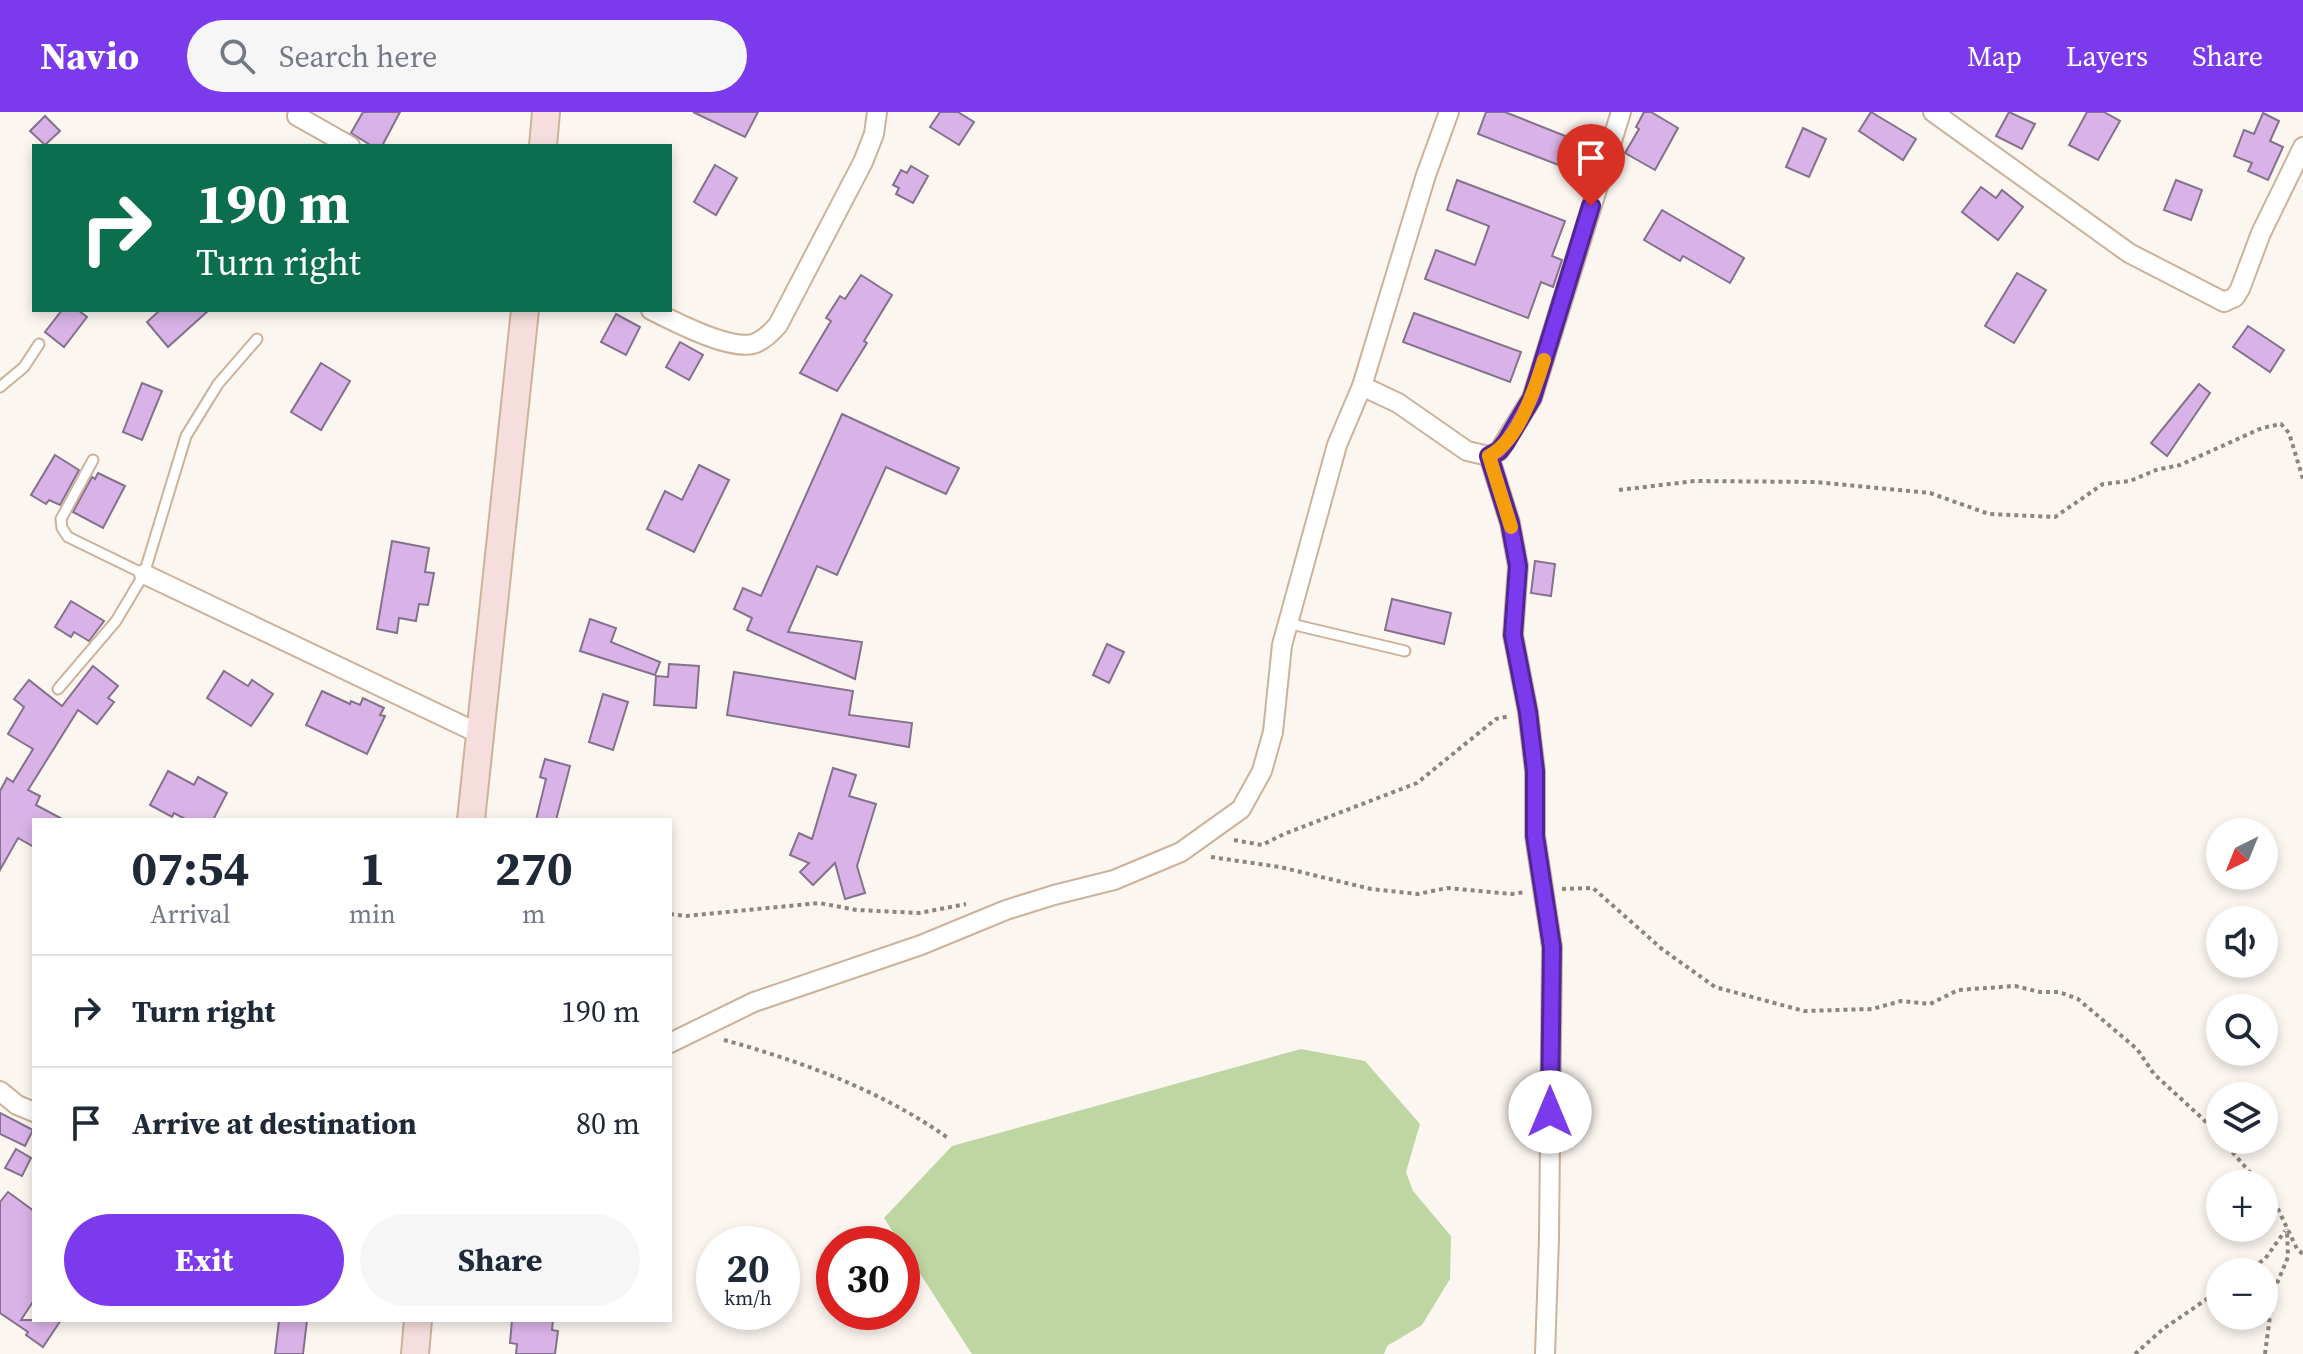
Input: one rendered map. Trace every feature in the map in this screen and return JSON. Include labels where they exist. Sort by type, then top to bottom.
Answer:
[{"type":"street","points":[[543,144],[546,112]]},
{"type":"street","points":[[655,312],[707,336],[744,345],[754,344],[771,334],[863,162],[874,134],[877,112]]},
{"type":"street","points":[[672,1042],[754,1002],[921,945],[994,915],[1114,880],[1181,852],[1241,809],[1262,771],[1273,732],[1282,645],[1337,445],[1362,386],[1426,175],[1449,112]]},
{"type":"street","points":[[1362,386],[1398,403],[1467,451],[1489,456],[1499,451],[1532,398],[1621,112]]},
{"type":"street","points":[[1933,112],[2129,253],[2224,302],[2235,297],[2240,289],[2261,233],[2303,147]]},
{"type":"street","points":[[297,116],[346,144]]},
{"type":"street","points":[[471,818],[525,312]]},
{"type":"street","points":[[1489,456],[1510,523],[1518,566],[1513,635],[1528,712],[1535,771],[1535,836],[1552,947],[1545,1354]]},
{"type":"street","points":[[144,574],[480,734]]},
{"type":"street","points":[[0,1091],[17,1105],[32,1111]]},
{"type":"street","points":[[415,1354],[418,1322]]},
{"type":"lane","points":[[58,689],[116,621],[144,574],[186,436],[218,384],[257,339]]},
{"type":"lane","points":[[0,387],[24,367],[39,344]]},
{"type":"lane","points":[[93,460],[61,519],[62,528],[68,537],[144,574]]},
{"type":"lane","points":[[1287,623],[1405,651]]},
{"type":"path","points":[[1619,490],[1695,481],[1815,482],[1882,491],[1930,493],[1989,514],[2055,517],[2103,484],[2130,481],[2156,470],[2180,465],[2262,428],[2281,424],[2289,433],[2303,479]]},
{"type":"path","points":[[1210,831],[1262,845],[1417,783],[1496,719],[1528,712]]},
{"type":"path","points":[[1181,852],[1280,867],[1371,889],[1418,894],[1447,888],[1512,894],[1593,888],[1662,949],[1715,987],[1804,1011],[1872,1009],[1901,1001],[1930,1004],[1958,990],[2015,986],[2040,992],[2059,992],[2078,999],[2137,1049],[2154,1074],[2206,1122]]},
{"type":"path","points":[[672,914],[686,916],[819,903],[857,910],[919,913],[964,903],[994,915]]},
{"type":"path","points":[[691,1031],[792,1061],[863,1090],[923,1120],[948,1138]]},
{"type":"path","points":[[2234,1154],[2248,1170]]},
{"type":"path","points":[[2278,1209],[2297,1249],[2303,1254]]},
{"type":"path","points":[[2266,1258],[2287,1229]]},
{"type":"path","points":[[2265,1354],[2273,1293],[2288,1257],[2287,1229]]},
{"type":"path","points":[[2135,1354],[2163,1329],[2206,1300]]},
{"type":"green space","points":[[1301,1049],[1365,1061],[1420,1124],[1406,1172],[1413,1191],[1451,1236],[1450,1279],[1422,1325],[1387,1346],[1384,1354],[972,1354],[920,1274],[920,1226],[889,1226],[884,1218],[952,1146]]},
{"type":"building","points":[[363,112],[400,112],[383,144],[369,144],[351,133]]},
{"type":"building","points":[[693,112],[758,112],[745,137]]},
{"type":"building","points":[[940,112],[958,112],[974,122],[959,145],[930,127]]},
{"type":"building","points":[[1486,112],[1505,112],[1593,147],[1582,174],[1478,134]]},
{"type":"building","points":[[1644,112],[1651,112],[1678,128],[1655,170],[1625,153],[1639,129],[1636,127]]},
{"type":"building","points":[[1871,112],[1916,139],[1903,160],[1859,131]]},
{"type":"building","points":[[2009,112],[2035,124],[2022,149],[1996,136]]},
{"type":"building","points":[[2087,112],[2104,112],[2120,121],[2098,160],[2069,145]]},
{"type":"building","points":[[2263,113],[2279,121],[2270,141],[2283,147],[2268,180],[2248,171],[2252,163],[2234,156],[2244,130],[2254,134]]},
{"type":"building","points":[[45,116],[60,131],[44,144],[30,131]]},
{"type":"building","points":[[1803,128],[1826,139],[1809,177],[1786,167]]},
{"type":"building","points":[[715,165],[737,178],[716,215],[694,202]]},
{"type":"building","points":[[911,166],[928,176],[913,203],[896,194],[899,188],[893,185],[901,170],[907,173]]},
{"type":"building","points":[[1457,180],[1565,221],[1552,256],[1562,260],[1553,287],[1541,282],[1528,318],[1425,279],[1436,250],[1475,265],[1489,226],[1447,210]]},
{"type":"building","points":[[2176,180],[2202,190],[2191,220],[2164,210]]},
{"type":"building","points":[[1981,187],[1996,198],[2002,190],[2023,207],[1998,240],[1962,212]]},
{"type":"building","points":[[1662,210],[1744,258],[1730,283],[1683,256],[1680,261],[1644,240]]},
{"type":"building","points":[[2017,273],[2046,290],[2014,343],[1985,326]]},
{"type":"building","points":[[861,275],[892,295],[837,391],[800,373],[831,321],[826,318],[840,296],[845,299]]},
{"type":"building","points":[[60,312],[81,312],[87,317],[64,347],[45,332]]},
{"type":"building","points":[[158,312],[207,312],[168,347],[147,322]]},
{"type":"building","points":[[1414,313],[1521,352],[1510,382],[1403,342]]},
{"type":"building","points":[[616,314],[640,327],[626,355],[601,342]]},
{"type":"building","points":[[2248,326],[2284,350],[2270,372],[2233,347]]},
{"type":"building","points":[[680,342],[703,355],[689,380],[666,367]]},
{"type":"building","points":[[321,363],[350,381],[321,430],[291,412]]},
{"type":"building","points":[[142,383],[162,391],[142,440],[123,432]]},
{"type":"building","points":[[2199,384],[2210,393],[2167,456],[2151,443]]},
{"type":"building","points":[[842,414],[959,468],[946,494],[886,467],[837,575],[817,566],[788,632],[862,642],[855,679],[747,630],[752,618],[734,609],[743,588],[761,596]]},
{"type":"building","points":[[55,455],[79,470],[60,505],[49,500],[46,504],[31,495]]},
{"type":"building","points":[[699,465],[729,480],[694,552],[647,529],[665,491],[682,500]]},
{"type":"building","points":[[98,473],[125,486],[103,528],[73,512],[92,477],[95,479]]},
{"type":"building","points":[[392,541],[429,548],[425,572],[434,573],[428,605],[419,604],[416,621],[399,618],[397,633],[377,629]]},
{"type":"building","points":[[1535,561],[1555,564],[1551,596],[1531,593]]},
{"type":"building","points":[[1392,599],[1451,613],[1444,644],[1385,630]]},
{"type":"building","points":[[71,601],[104,621],[89,641],[74,632],[71,637],[55,627]]},
{"type":"building","points":[[590,619],[616,628],[611,642],[660,662],[655,675],[580,651]]},
{"type":"building","points":[[1107,644],[1124,652],[1109,683],[1093,675]]},
{"type":"building","points":[[669,664],[699,666],[696,708],[654,705],[656,676],[668,677]]},
{"type":"building","points":[[93,666],[118,686],[108,698],[114,702],[97,724],[78,710],[28,790],[40,796],[36,805],[60,818],[32,818],[32,846],[18,838],[0,870],[0,791],[7,778],[13,782],[33,749],[8,734],[24,707],[14,699],[29,680],[62,706]]},
{"type":"building","points":[[224,671],[248,686],[252,680],[273,694],[251,726],[207,698]]},
{"type":"building","points":[[734,672],[853,691],[849,715],[912,723],[909,747],[727,715]]},
{"type":"building","points":[[322,691],[350,704],[351,701],[360,705],[363,698],[384,708],[380,715],[385,716],[367,754],[306,725]]},
{"type":"building","points":[[603,694],[628,702],[613,750],[589,742]]},
{"type":"building","points":[[545,759],[570,766],[557,818],[536,818],[546,779],[540,777]]},
{"type":"building","points":[[833,768],[856,775],[849,796],[876,804],[857,866],[865,893],[845,899],[835,863],[813,885],[800,872],[809,863],[790,855],[799,833],[812,839]]},
{"type":"building","points":[[168,771],[194,785],[198,777],[227,793],[214,818],[183,818],[174,813],[172,817],[150,805]]},
{"type":"building","points":[[0,1113],[32,1129],[25,1146],[0,1134]]},
{"type":"building","points":[[16,1149],[31,1158],[22,1176],[5,1168]]},
{"type":"building","points":[[8,1192],[32,1210],[32,1303],[21,1320],[60,1322],[43,1347],[26,1335],[28,1332],[0,1313],[0,1202]]},
{"type":"building","points":[[279,1322],[307,1322],[303,1354],[275,1354]]},
{"type":"building","points":[[512,1322],[553,1322],[552,1330],[558,1331],[555,1354],[516,1354],[517,1344],[510,1343]]},
{"type":"slow traffic","points":[[1511,527],[1489,456],[1499,451],[1506,442],[1532,398],[1544,360]]},
{"type":"route","points":[[1550,1112],[1552,947],[1535,836],[1535,771],[1528,712],[1513,635],[1518,566],[1510,523],[1489,456],[1499,451],[1506,442],[1532,398],[1591,206]]}]
